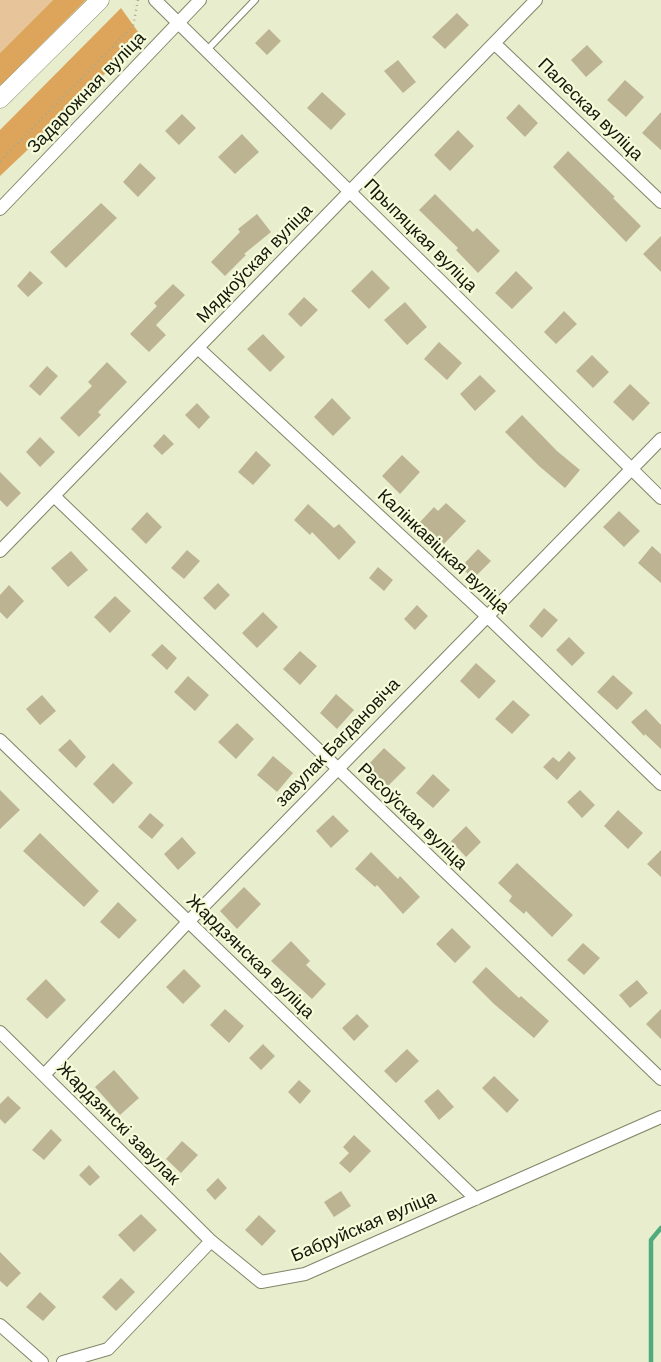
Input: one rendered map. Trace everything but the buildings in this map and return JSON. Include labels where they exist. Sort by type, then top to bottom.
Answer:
[{"type":"main road","points":[[0,99],[100,0]]},
{"type":"street","name":"Прыпяцкая вуліца","points":[[155,0],[661,498]]},
{"type":"street","name":"Задарожная вуліца","points":[[0,209],[200,0]]},
{"type":"street","name":"Мядкоўская вуліца","points":[[0,551],[536,0]]},
{"type":"street","name":"Палеская вуліца","points":[[494,43],[661,202]]},
{"type":"street","name":"Калінкавіцкая вуліца","points":[[198,348],[487,616],[661,784]]},
{"type":"street","name":"завулак Багдановіча","points":[[44,1075],[188,922],[661,439]]},
{"type":"street","name":"Расоўская вуліца","points":[[54,496],[661,1079]]},
{"type":"street","name":"Жардзянская вуліца","points":[[0,740],[476,1199]]},
{"type":"street","name":"Жардзянскі завулак","points":[[0,1032],[211,1241]]},
{"type":"street","name":"Бабруйская вуліца","points":[[211,1241],[261,1282],[305,1274],[661,1116]]},
{"type":"street","points":[[63,1362],[108,1348],[211,1241]]},
{"type":"street","points":[[0,1325],[42,1362]]},
{"type":"lane","points":[[206,51],[255,0]]},
{"type":"path","points":[[0,161],[133,26],[138,0]]},
{"type":"shaded area","points":[[0,0],[53,0],[0,53]]},
{"type":"shaded area","points":[[53,0],[86,0],[0,86],[0,53]]},
{"type":"shaded area","points":[[121,8],[141,36],[78,102],[0,176],[0,130]]},
{"type":"waterway","points":[[651,1362],[651,1240],[661,1228]]}]
